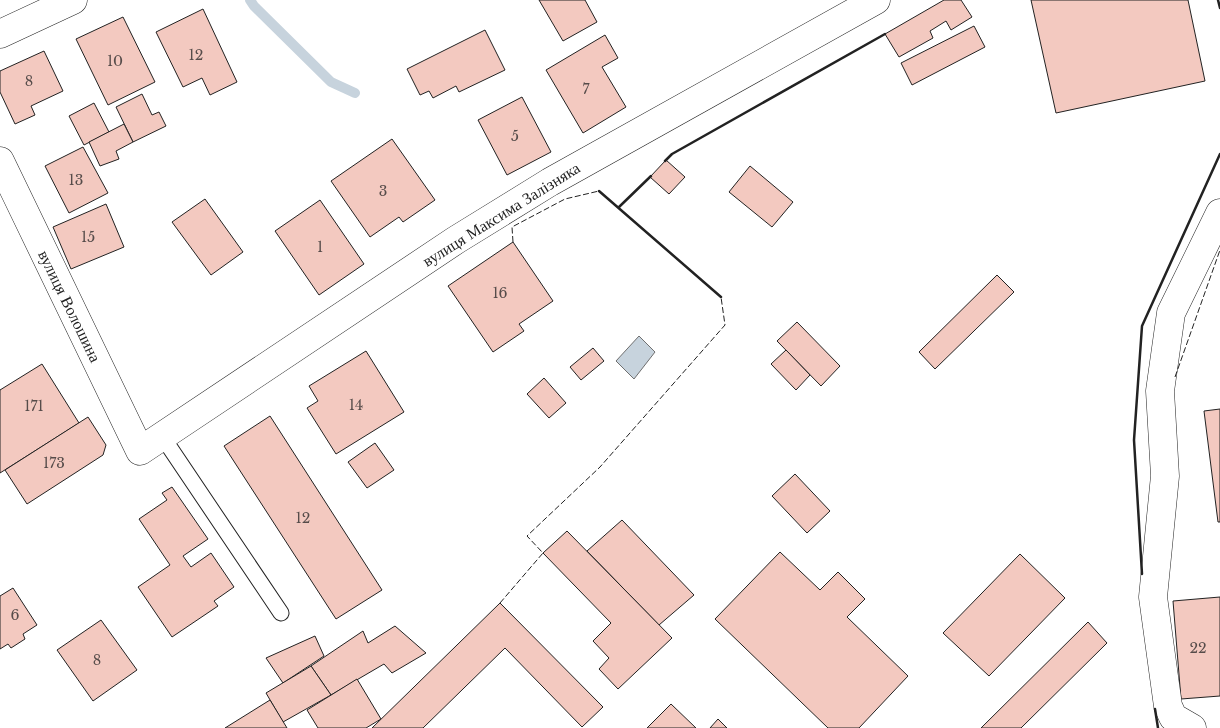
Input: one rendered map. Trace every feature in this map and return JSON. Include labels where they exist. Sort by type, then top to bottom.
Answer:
[{"type":"street","points":[[0,34],[73,0]]},
{"type":"street","name":"вулиця Максима Залізняка","points":[[140,451],[456,240],[550,182],[876,0]]},
{"type":"street","name":"вулиця Волошина","points":[[0,161],[140,451]]},
{"type":"street","points":[[1192,728],[1174,717],[1168,706],[1154,597],[1165,476],[1160,391],[1171,313],[1220,213]]},
{"type":"lane","points":[[162,436],[281,613]]},
{"type":"shaded area","points":[[639,336],[655,352],[634,379],[616,361]]},
{"type":"building","points":[[539,0],[585,0],[597,22],[563,41]]},
{"type":"building","points":[[944,0],[961,0],[972,17],[951,30],[946,21],[930,31],[933,38],[899,57],[885,34]]},
{"type":"building","points":[[1031,0],[1188,0],[1205,81],[1056,113]]},
{"type":"building","points":[[203,9],[237,82],[210,95],[202,78],[183,87],[156,32]]},
{"type":"building","points":[[123,17],[155,82],[108,105],[76,39]]},
{"type":"building","points":[[974,26],[985,47],[912,85],[901,63]]},
{"type":"building","points":[[485,30],[505,70],[459,92],[456,86],[433,98],[429,91],[420,95],[407,69]]},
{"type":"building","points":[[605,35],[618,58],[602,67],[626,107],[583,133],[546,70]]},
{"type":"building","points":[[44,51],[63,91],[31,106],[35,115],[15,124],[0,92],[0,71]]},
{"type":"building","points":[[142,94],[152,115],[159,112],[166,126],[133,142],[116,107]]},
{"type":"building","points":[[522,97],[551,152],[507,175],[478,120]]},
{"type":"building","points":[[94,103],[109,132],[84,145],[69,116]]},
{"type":"building","points":[[124,124],[133,142],[116,151],[119,159],[100,166],[89,142]]},
{"type":"building","points":[[392,139],[435,200],[403,222],[399,217],[370,237],[331,181]]},
{"type":"building","points":[[83,147],[108,193],[69,213],[45,166]]},
{"type":"building","points":[[666,160],[685,177],[669,194],[650,177]]},
{"type":"building","points":[[750,166],[793,202],[772,227],[729,192]]},
{"type":"building","points":[[205,199],[243,252],[211,275],[172,222]]},
{"type":"building","points":[[320,200],[364,264],[319,295],[275,231]]},
{"type":"building","points":[[106,204],[124,247],[71,269],[53,227]]},
{"type":"building","points":[[513,242],[553,301],[519,324],[524,331],[493,352],[448,286]]},
{"type":"building","points":[[997,275],[1014,292],[935,369],[919,352]]},
{"type":"building","points":[[797,322],[840,366],[821,386],[777,341]]},
{"type":"building","points":[[593,348],[604,361],[581,380],[570,367]]},
{"type":"building","points":[[786,350],[810,375],[796,390],[771,364]]},
{"type":"building","points":[[366,351],[404,412],[336,454],[307,408],[318,401],[309,386]]},
{"type":"building","points":[[42,364],[79,423],[0,473],[0,390]]},
{"type":"building","points":[[544,378],[566,403],[549,418],[527,394]]},
{"type":"building","points":[[1220,409],[1220,522],[1218,522],[1204,411]]},
{"type":"building","points":[[270,416],[382,590],[336,619],[224,446]]},
{"type":"building","points":[[88,417],[106,445],[103,455],[27,504],[5,470]]},
{"type":"building","points":[[375,443],[394,470],[367,488],[348,462]]},
{"type":"building","points":[[795,474],[830,511],[807,533],[772,496]]},
{"type":"building","points":[[172,487],[208,539],[183,556],[191,567],[211,553],[234,587],[214,601],[218,606],[172,637],[138,587],[170,565],[139,519],[167,500],[162,493]]},
{"type":"building","points":[[622,520],[694,595],[659,625],[587,551]]},
{"type":"building","points":[[567,531],[672,638],[618,689],[599,669],[609,658],[593,641],[611,623],[543,553]]},
{"type":"building","points":[[780,552],[820,590],[838,572],[865,599],[847,617],[908,676],[859,728],[828,728],[715,619]]},
{"type":"building","points":[[1020,554],[1065,598],[989,676],[943,633]]},
{"type":"building","points":[[13,588],[37,625],[23,634],[25,639],[11,648],[8,644],[0,649],[0,596]]},
{"type":"building","points":[[1220,597],[1220,696],[1181,699],[1173,601]]},
{"type":"building","points":[[500,603],[603,707],[582,727],[505,648],[423,728],[372,728]]},
{"type":"building","points":[[101,620],[137,670],[93,701],[57,650]]},
{"type":"building","points":[[1088,622],[1107,643],[1021,728],[981,728]]},
{"type":"building","points":[[395,626],[426,653],[392,673],[384,664],[331,695],[311,666],[363,631],[368,643]]},
{"type":"building","points":[[315,636],[324,656],[283,683],[266,658]]},
{"type":"building","points":[[311,666],[331,695],[283,722],[266,693]]},
{"type":"building","points":[[357,679],[381,719],[366,728],[318,728],[307,710]]},
{"type":"building","points":[[270,700],[287,728],[225,728]]},
{"type":"building","points":[[671,704],[696,728],[647,728]]},
{"type":"building","points":[[718,719],[727,728],[710,728]]},
{"type":"waterway","points":[[250,0],[331,82],[355,93]]},
{"type":"fence","points":[[513,242],[512,227],[565,199],[599,191]]},
{"type":"fence","points":[[1175,377],[1220,250]]},
{"type":"fence","points":[[500,603],[543,553],[527,536],[600,467],[725,325],[721,297]]},
{"type":"wall","points":[[1218,0],[1220,8]]},
{"type":"wall","points":[[665,161],[672,154],[885,34]]},
{"type":"wall","points":[[1142,574],[1134,440],[1142,326],[1220,154]]},
{"type":"wall","points":[[619,207],[651,176]]},
{"type":"wall","points":[[599,191],[721,297]]},
{"type":"wall","points":[[1155,709],[1158,728]]}]
